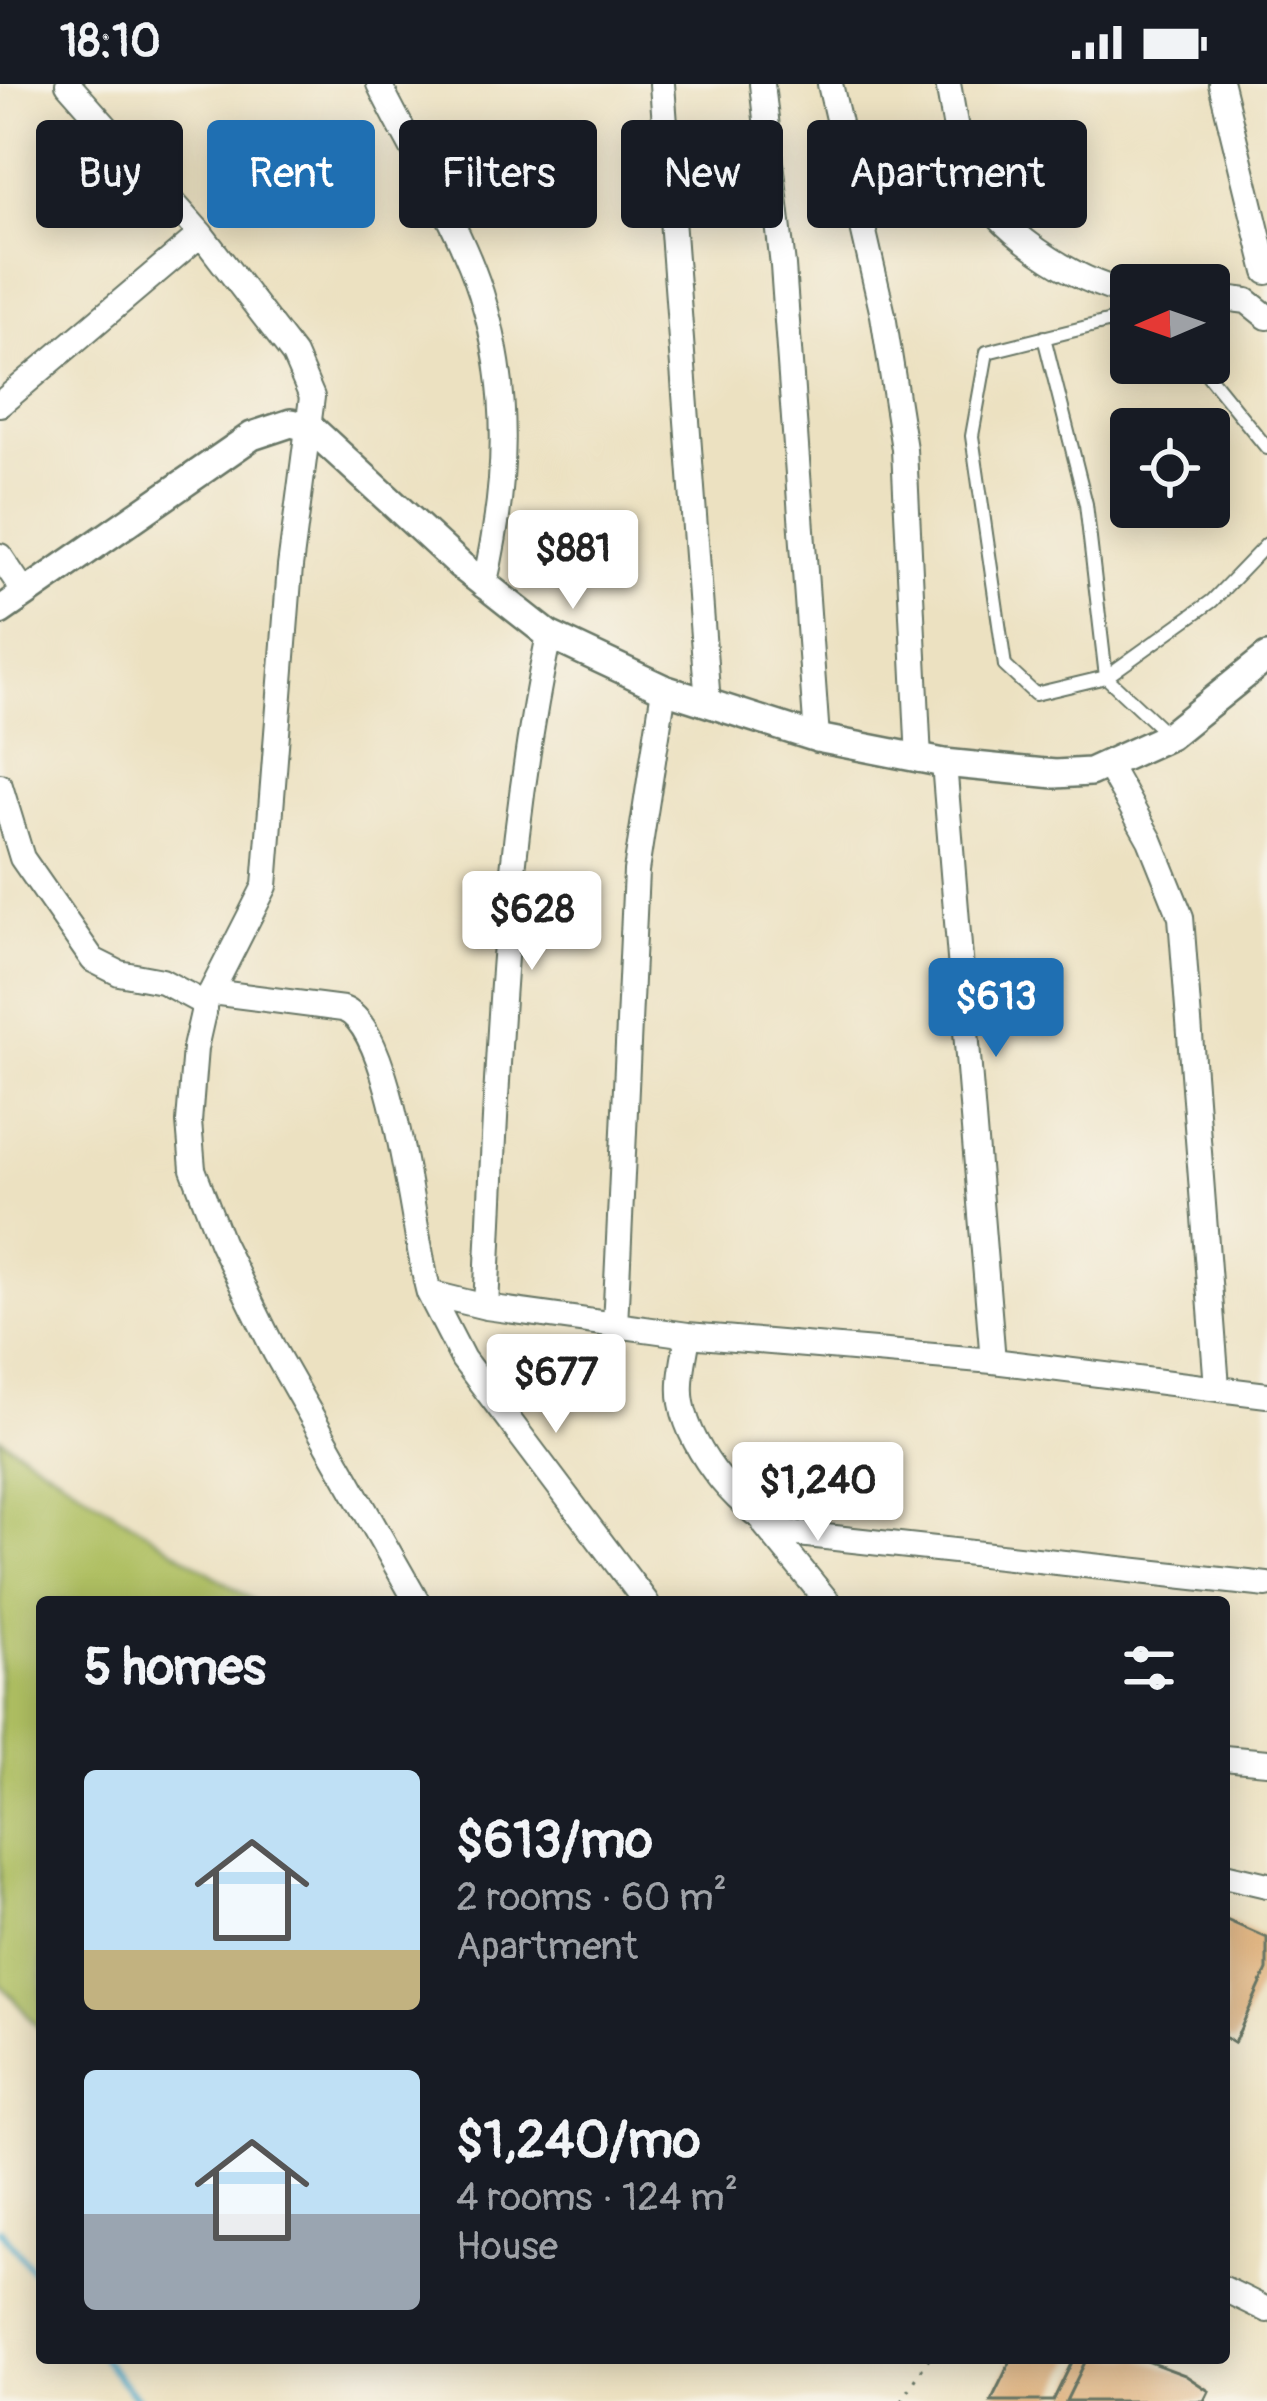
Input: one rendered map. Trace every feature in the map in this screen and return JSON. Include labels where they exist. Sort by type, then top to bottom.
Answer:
[{"type":"street","points":[[68,84],[201,234],[307,376],[313,397],[290,567],[265,886],[208,998],[189,1122],[202,1202],[275,1352],[414,1596]]},
{"type":"street","points":[[379,84],[479,288],[491,333],[506,432],[501,512],[484,586]]},
{"type":"street","points":[[662,84],[708,704]]},
{"type":"street","points":[[762,84],[783,266],[817,739]]},
{"type":"street","points":[[830,84],[883,315],[904,449],[993,1361]]},
{"type":"street","points":[[948,84],[969,175],[995,213],[1050,256],[1110,289]]},
{"type":"street","points":[[1221,84],[1267,272]]},
{"type":"street","points":[[0,404],[201,234]]},
{"type":"street","points":[[1230,299],[1247,301],[1267,316]]},
{"type":"street","points":[[0,610],[252,436],[291,424],[311,428],[484,586],[549,635],[664,689],[817,739],[932,762],[1055,774],[1109,767],[1169,736],[1267,656]]},
{"type":"street","points":[[0,556],[25,593]]},
{"type":"street","points":[[487,1307],[503,955],[520,786],[549,635]]},
{"type":"street","points":[[615,1326],[636,872],[664,689]]},
{"type":"street","points":[[1109,767],[1150,840],[1181,917],[1217,1388]]},
{"type":"street","points":[[0,786],[22,858],[93,960],[118,973],[162,981],[208,998],[343,1009],[360,1018],[396,1117],[429,1293],[464,1359],[642,1596]]},
{"type":"street","points":[[429,1293],[487,1307],[688,1335],[993,1361],[1267,1395]]},
{"type":"street","points":[[688,1335],[681,1381],[689,1427],[710,1462],[823,1596]]},
{"type":"street","points":[[764,1524],[821,1538],[1267,1586]]},
{"type":"street","points":[[1230,1759],[1267,1762]]},
{"type":"street","points":[[1230,1876],[1267,1885]]},
{"type":"street","points":[[1230,2292],[1267,2310]]},
{"type":"lane","points":[[1110,321],[987,352],[972,436],[1005,666],[1035,694],[1106,677],[1212,601],[1267,544]]},
{"type":"lane","points":[[1044,338],[1086,504],[1106,677],[1169,736]]},
{"type":"lane","points":[[1215,384],[1267,448]]},
{"type":"path","points":[[902,2401],[925,2364]]},
{"type":"green space","points":[[0,1438],[246,1596],[36,1596],[36,2025],[0,1983]]},
{"type":"building","points":[[1230,1922],[1267,1938],[1267,1970],[1234,2043],[1230,2041]]},
{"type":"building","points":[[1009,2364],[1071,2364],[1053,2401],[991,2401]]},
{"type":"building","points":[[1084,2364],[1155,2364],[1209,2391],[1204,2401],[1066,2401]]},
{"type":"waterway","points":[[0,2229],[36,2275]]},
{"type":"waterway","points":[[107,2364],[139,2401]]}]
